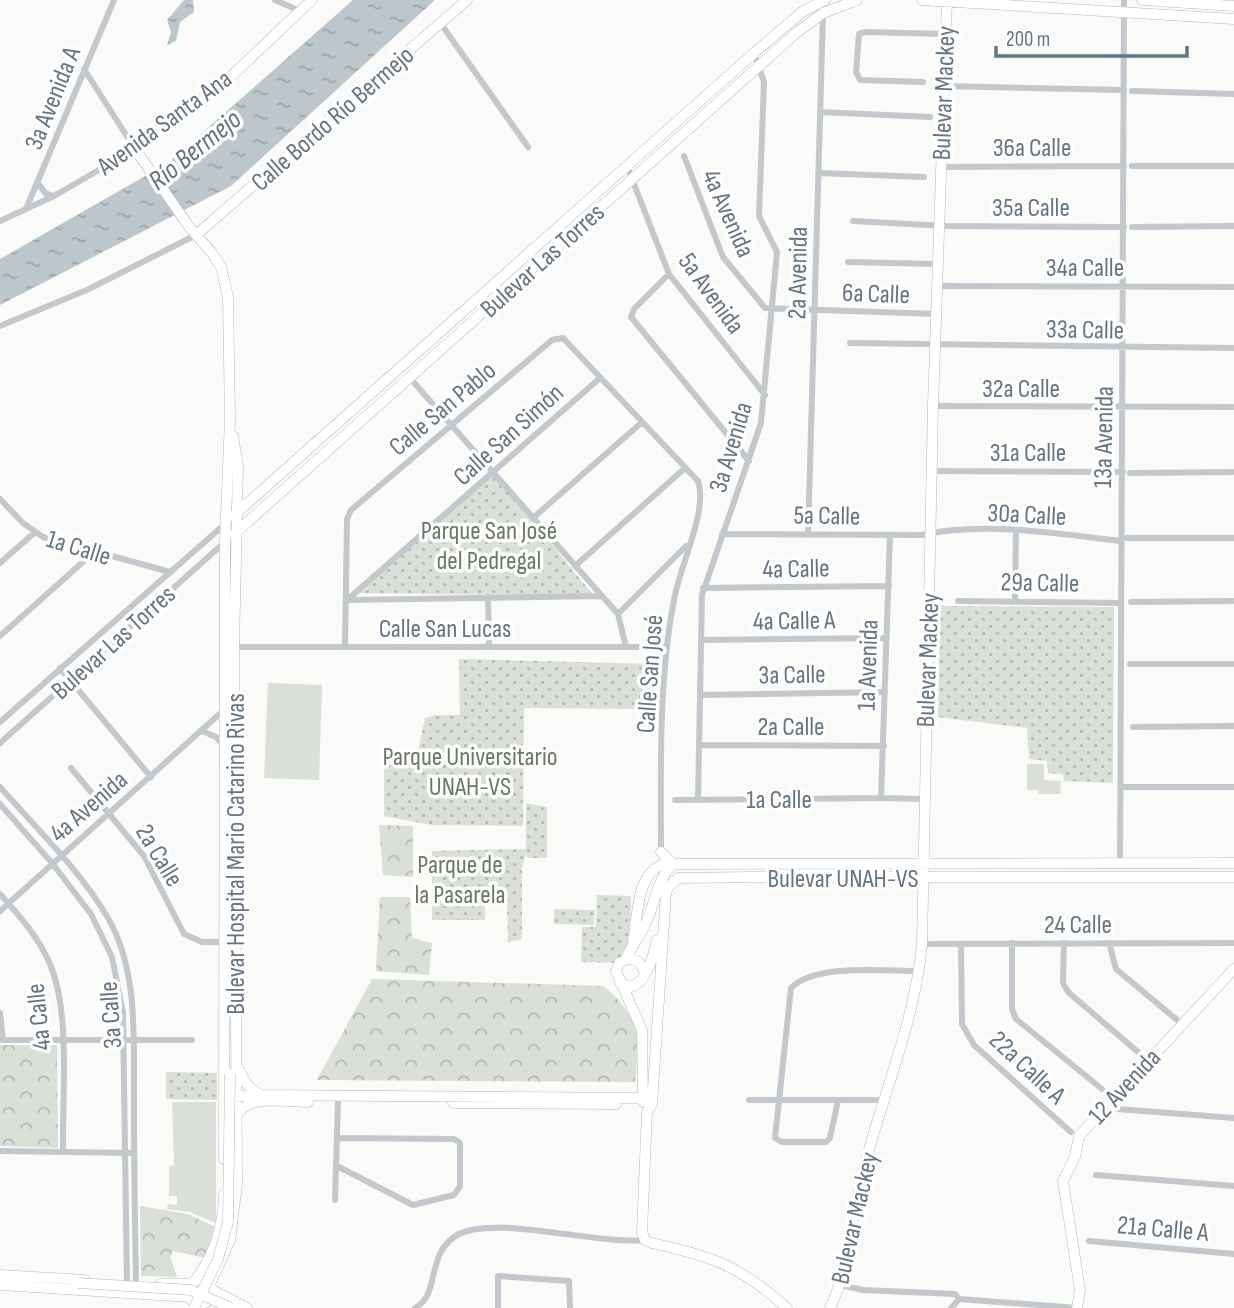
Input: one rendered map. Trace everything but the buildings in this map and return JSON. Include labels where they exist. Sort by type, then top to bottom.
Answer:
[{"type":"main road","name":"Avenida Santa Ana","points":[[135,149],[225,82],[312,0]]},
{"type":"main road","name":"Calle Bordo Río Bermejo","points":[[195,235],[467,0]]},
{"type":"main road","name":"Bulevar Las Torres","points":[[225,524],[754,53],[802,12],[825,0]]},
{"type":"main road","name":"Bulevar Las Torres","points":[[225,542],[758,66],[823,13],[857,0]]},
{"type":"main road","points":[[922,0],[1078,4],[1124,12],[1234,19]]},
{"type":"main road","points":[[1142,0],[1234,6]]},
{"type":"main road","name":"Bulevar Mackey","points":[[830,1308],[840,1285],[859,1186],[885,1100],[918,971],[922,944],[936,286],[947,1]]},
{"type":"main road","name":"Bulevar Hospital Mario Catarino Rivas","points":[[135,149],[195,235],[212,253],[225,280],[230,419],[225,542],[237,1116],[234,1222],[225,1255],[205,1304]]},
{"type":"main road","name":"Bulevar Hospital Mario Catarino Rivas","points":[[192,1283],[211,1260],[222,1220],[224,710],[238,466],[230,419]]},
{"type":"main road","points":[[661,852],[669,864]]},
{"type":"main road","points":[[1147,876],[1162,870],[1206,870],[1213,863]]},
{"type":"main road","name":"Bulevar UNAH-VS","points":[[669,864],[922,866],[1234,863]]},
{"type":"main road","points":[[669,864],[644,927],[615,971],[642,1030],[647,1103],[642,1222],[645,1240],[729,1265],[758,1283],[787,1308]]},
{"type":"main road","points":[[634,941],[645,879],[652,870],[669,864]]},
{"type":"main road","name":"Bulevar UNAH-VS","points":[[647,1103],[668,887],[678,878],[1234,877]]},
{"type":"main road","points":[[620,983],[635,986],[654,957],[657,938],[663,932]]},
{"type":"main road","points":[[625,959],[639,961],[656,999]]},
{"type":"main road","name":"12 Avenida","points":[[1078,1308],[1080,1290],[1065,1174],[1075,1157],[1082,1131],[1234,969]]},
{"type":"main road","points":[[190,1303],[218,1259],[228,1222],[230,1074],[229,1047],[224,1030]]},
{"type":"main road","points":[[229,1047],[235,1030]]},
{"type":"main road","points":[[236,1062],[247,1085],[261,1095]]},
{"type":"main road","points":[[224,1100],[237,1095],[261,1095],[647,1103]]},
{"type":"main road","points":[[237,1116],[244,1105],[253,1102],[393,1099]]},
{"type":"main road","points":[[0,1275],[45,1283],[170,1296],[190,1303],[222,1308]]},
{"type":"main road","points":[[0,1285],[192,1283],[201,1279],[247,1308]]},
{"type":"main road","points":[[45,1283],[191,1290],[231,1308]]},
{"type":"main road","points":[[190,1303],[192,1283]]},
{"type":"main road","points":[[170,1296],[181,1308]]},
{"type":"street","name":"3a Avenida A","points":[[26,209],[114,0]]},
{"type":"street","points":[[275,0],[300,11]]},
{"type":"street","name":"13a Avenida","points":[[1120,864],[1121,603],[1126,472],[1123,407],[1124,166],[1128,91],[1124,0]]},
{"type":"street","name":"2a Avenida","points":[[807,535],[823,13]]},
{"type":"street","points":[[441,24],[528,147]]},
{"type":"street","points":[[923,82],[858,78],[858,37],[861,33],[946,34]]},
{"type":"street","name":"3a Avenida","points":[[698,800],[704,588],[761,423],[777,252],[762,228],[759,216],[764,82],[754,53]]},
{"type":"street","points":[[84,69],[135,149]]},
{"type":"street","points":[[942,86],[1234,94]]},
{"type":"street","points":[[820,112],[930,117]]},
{"type":"street","name":"Avenida Santa Ana","points":[[0,221],[54,196],[135,149]]},
{"type":"street","name":"4a Avenida","points":[[684,156],[723,257],[761,305],[772,309]]},
{"type":"street","name":"5a Avenida","points":[[627,166],[669,274],[765,395]]},
{"type":"street","name":"36a Calle","points":[[940,167],[1124,166]]},
{"type":"street","points":[[1132,166],[1234,166]]},
{"type":"street","points":[[818,173],[924,177]]},
{"type":"street","points":[[38,183],[46,194],[54,196]]},
{"type":"street","name":"35a Calle","points":[[853,221],[1124,227]]},
{"type":"street","points":[[1132,227],[1234,226]]},
{"type":"street","points":[[0,326],[89,289],[195,235]]},
{"type":"street","points":[[848,262],[937,264]]},
{"type":"street","points":[[669,274],[634,309],[631,317],[749,461]]},
{"type":"street","name":"34a Calle","points":[[936,286],[1234,288]]},
{"type":"street","name":"6a Calle","points":[[772,309],[936,314]]},
{"type":"street","name":"Calle San Pablo","points":[[346,600],[347,519],[351,510],[559,337],[563,338],[600,378]]},
{"type":"street","name":"33a Calle","points":[[850,344],[1123,349],[1234,348]]},
{"type":"street","points":[[410,377],[618,614],[626,647]]},
{"type":"street","points":[[575,566],[685,468],[600,378]]},
{"type":"street","name":"Calle San Simón","points":[[346,600],[600,378]]},
{"type":"street","name":"32a Calle","points":[[933,406],[1234,407]]},
{"type":"street","points":[[534,518],[641,423]]},
{"type":"street","name":"Calle San José","points":[[661,852],[669,800],[665,647],[675,593],[701,489],[698,481],[685,468]]},
{"type":"street","name":"31a Calle","points":[[932,471],[1234,472]]},
{"type":"street","name":"1a Calle","points":[[0,499],[34,533],[93,553],[170,572]]},
{"type":"street","name":"Bulevar Las Torres","points":[[0,722],[225,524]]},
{"type":"street","name":"30a Calle","points":[[931,533],[939,530],[1016,531],[1124,539],[1234,538]]},
{"type":"street","points":[[1015,601],[1016,531]]},
{"type":"street","points":[[0,563],[34,533]]},
{"type":"street","name":"5a Calle","points":[[722,534],[931,533]]},
{"type":"street","name":"1a Avenida","points":[[883,797],[890,535]]},
{"type":"street","name":"Bulevar Las Torres","points":[[0,743],[225,542]]},
{"type":"street","points":[[618,614],[688,544]]},
{"type":"street","points":[[0,636],[93,553]]},
{"type":"street","name":"4a Calle","points":[[704,588],[888,586]]},
{"type":"street","name":"Calle San Lucas","points":[[346,600],[602,596]]},
{"type":"street","points":[[488,597],[489,647]]},
{"type":"street","points":[[345,647],[346,600]]},
{"type":"street","name":"29a Calle","points":[[958,601],[1121,603]]},
{"type":"street","points":[[1131,602],[1234,601]]},
{"type":"street","name":"4a Calle A","points":[[702,640],[887,638]]},
{"type":"street","name":"Calle San Lucas","points":[[229,647],[665,647]]},
{"type":"street","points":[[1130,664],[1234,664]]},
{"type":"street","points":[[60,668],[150,777]]},
{"type":"street","name":"3a Calle","points":[[700,695],[885,692]]},
{"type":"street","name":"4a Avenida","points":[[0,911],[224,710]]},
{"type":"street","points":[[1133,727],[1234,726]]},
{"type":"street","points":[[202,731],[216,737],[224,747]]},
{"type":"street","name":"2a Calle","points":[[699,746],[884,746]]},
{"type":"street","name":"2a Calle","points":[[71,768],[144,856],[184,934],[202,942],[223,942]]},
{"type":"street","name":"3a Calle","points":[[0,787],[61,855],[109,920],[124,957],[130,994],[132,1041],[136,1282]]},
{"type":"street","points":[[1121,787],[1234,787]]},
{"type":"street","name":"1a Calle","points":[[669,800],[883,797],[923,800]]},
{"type":"street","name":"3a Calle","points":[[0,804],[52,863],[91,914],[112,957],[123,1013],[125,1282],[129,1293]]},
{"type":"street","name":"4a Calle","points":[[0,894],[34,936],[51,965],[60,1001],[63,1152]]},
{"type":"street","points":[[1012,943],[1012,1009],[1016,1019],[1102,1089]]},
{"type":"street","points":[[1064,943],[1063,983],[1068,992],[1138,1052]]},
{"type":"street","points":[[1109,943],[1116,969],[1182,1024]]},
{"type":"street","name":"24 Calle","points":[[922,944],[1234,943]]},
{"type":"street","name":"22a Calle A","points":[[961,944],[962,1024],[974,1045],[1071,1132]]},
{"type":"street","points":[[838,1100],[830,1138],[821,1144],[778,1141],[775,1138],[788,997],[794,984],[834,971],[918,971]]},
{"type":"street","points":[[0,1013],[1,1040],[192,1040]]},
{"type":"street","points":[[749,1100],[885,1100]]},
{"type":"street","points":[[335,1200],[338,1101]]},
{"type":"street","points":[[1117,1109],[1234,1118]]},
{"type":"street","points":[[337,1166],[413,1205],[454,1195],[460,1186],[460,1143],[454,1139],[338,1138]]},
{"type":"street","points":[[0,1152],[134,1153]]},
{"type":"street","points":[[1097,1175],[1234,1186]]},
{"type":"street","points":[[415,1308],[427,1296],[434,1263],[442,1246],[461,1233],[490,1227],[645,1240]]},
{"type":"street","name":"21a Calle A","points":[[1089,1241],[1234,1254]]},
{"type":"street","points":[[498,1308],[498,1276],[569,1281],[570,1308]]},
{"type":"street","points":[[840,1285],[863,1290],[955,1294],[959,1298],[1078,1308]]},
{"type":"street","points":[[951,1308],[959,1298]]},
{"type":"green space","name":"Parque San José del Pedregal","points":[[494,473],[594,596],[355,593]]},
{"type":"green space","points":[[940,606],[1114,607],[1113,783],[1064,781],[1063,774],[1048,773],[1047,761],[1029,759],[1027,728],[938,717]]},
{"type":"green space","name":"Parque Universitario UNAH-VS","points":[[459,659],[653,664],[654,709],[524,708],[523,826],[432,825],[384,816],[384,757],[417,756],[425,718],[460,715]]},
{"type":"green space","points":[[268,683],[322,685],[319,780],[264,778]]},
{"type":"green space","points":[[1027,764],[1044,764],[1044,780],[1061,781],[1060,794],[1039,794],[1038,790],[1027,790]]},
{"type":"green space","name":"Parque de la Pasarela","points":[[526,803],[547,807],[547,858],[527,858],[526,853],[522,868],[522,939],[508,942],[507,894],[485,895],[485,920],[432,920],[432,851],[526,849]]},
{"type":"green space","points":[[379,825],[413,826],[413,877],[383,875]]},
{"type":"green space","points":[[597,895],[631,896],[630,963],[581,962],[582,927],[596,927]]},
{"type":"green space","points":[[380,897],[410,897],[412,938],[432,943],[429,975],[376,971]]},
{"type":"green space","points":[[554,909],[595,910],[594,925],[554,924]]},
{"type":"green space","points":[[372,979],[603,986],[616,997],[632,1018],[638,1052],[635,1082],[317,1080]]},
{"type":"green space","points":[[0,1045],[57,1045],[58,1148],[0,1146]]},
{"type":"green space","points":[[166,1072],[217,1073],[217,1100],[166,1099]]},
{"type":"green space","points":[[172,1102],[216,1102],[216,1223],[190,1212],[167,1209],[168,1204],[177,1205],[177,1196],[169,1196],[169,1166],[174,1165]]},
{"type":"green space","points":[[140,1206],[188,1214],[215,1227],[206,1258],[173,1251],[170,1256],[177,1277],[141,1276]]},
{"type":"water","points":[[184,0],[193,0],[194,12],[180,22],[176,41],[167,45],[171,32],[167,20]]},
{"type":"water","name":"Río Bermejo","points":[[353,0],[435,0],[231,186],[0,305],[0,259],[168,163]]}]
